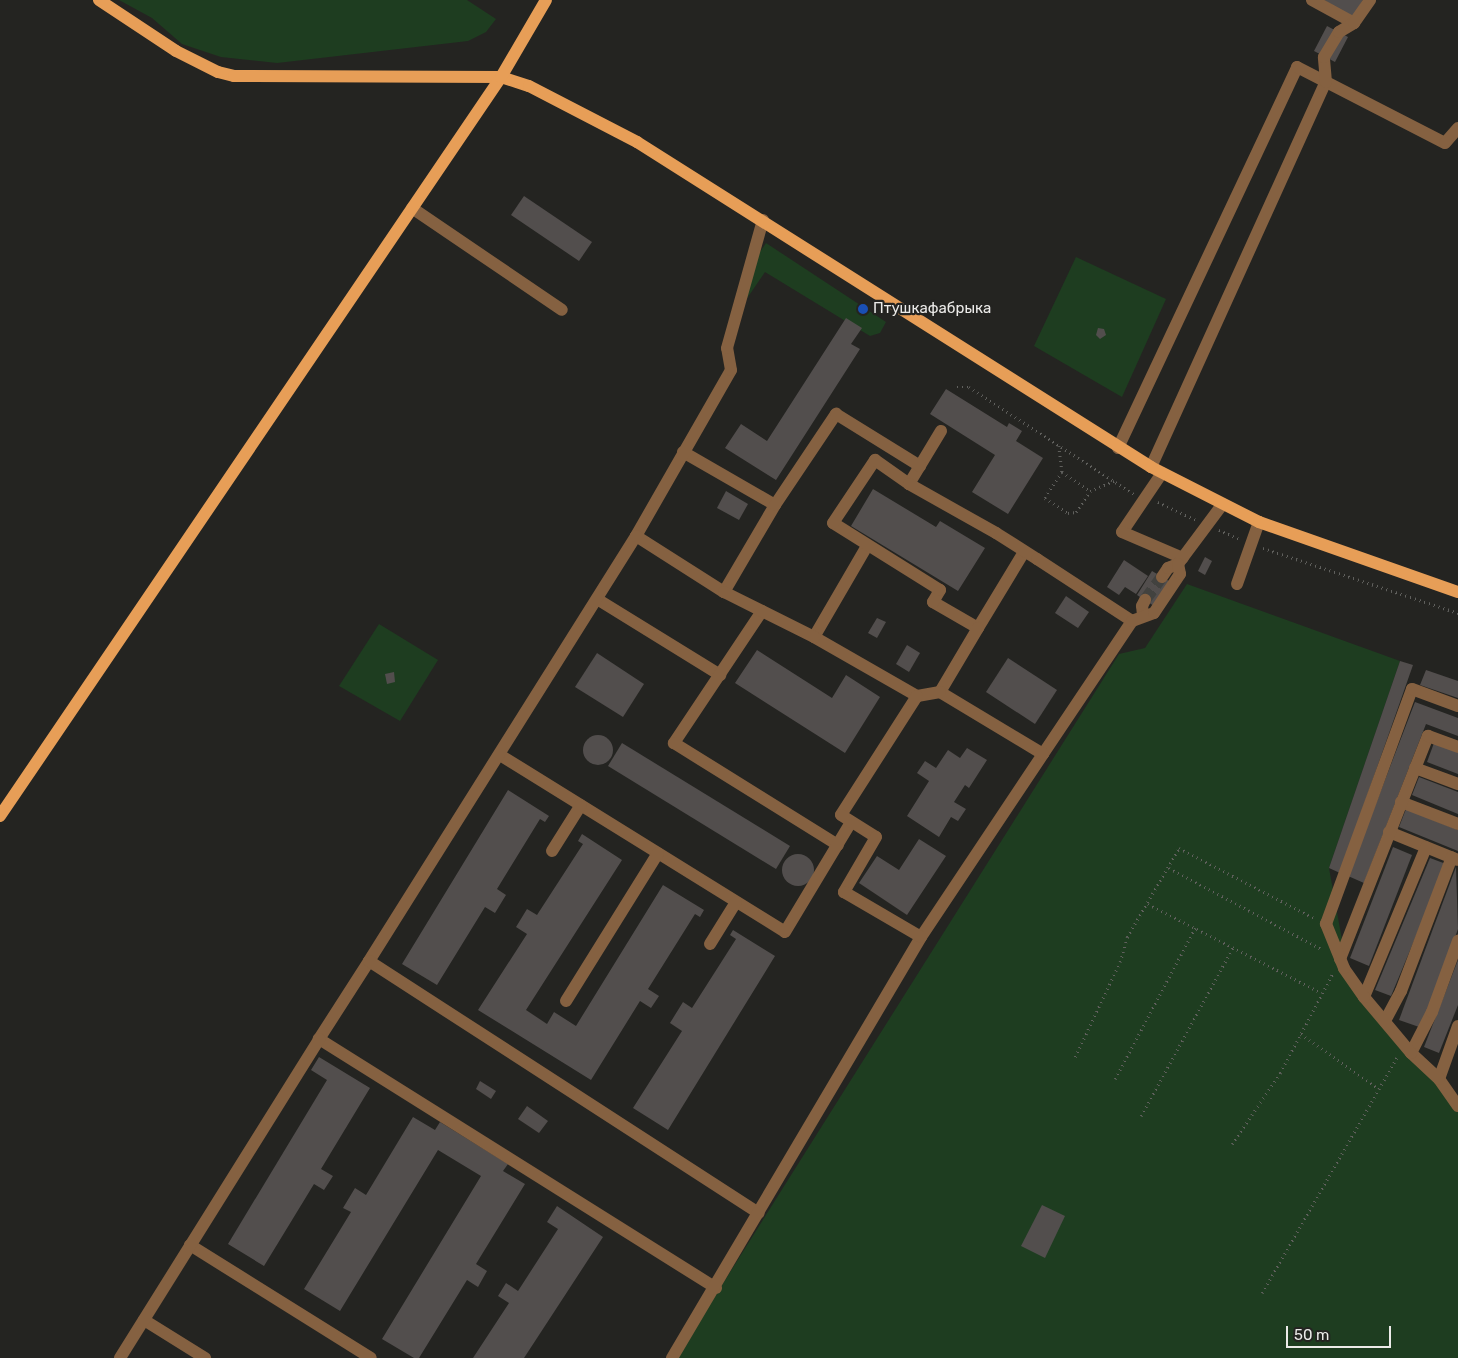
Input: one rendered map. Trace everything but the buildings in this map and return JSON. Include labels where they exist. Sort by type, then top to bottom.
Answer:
[{"type":"main road","points":[[99,0],[176,52],[218,72],[234,76],[501,77],[529,86],[629,138],[762,220],[1118,448],[1157,470],[1222,505],[1259,522],[1458,592]]},
{"type":"main road","points":[[0,816],[501,77],[546,0]]},
{"type":"street","points":[[1312,0],[1354,23]]},
{"type":"street","points":[[1180,561],[1122,532],[1146,497],[1326,82],[1324,57],[1339,32],[1354,23],[1370,0]]},
{"type":"street","points":[[1118,448],[1297,67],[1446,143],[1458,128]]},
{"type":"street","points":[[412,208],[562,310]]},
{"type":"street","points":[[120,1358],[636,536],[731,370],[727,348],[762,220]]},
{"type":"street","points":[[724,592],[775,505],[836,414],[920,466]]},
{"type":"street","points":[[909,484],[941,431]]},
{"type":"street","points":[[683,452],[775,505]]},
{"type":"street","points":[[978,628],[933,602],[940,590],[832,523],[875,460],[909,484],[1137,618],[1154,613],[1177,581],[1180,574],[1180,561]]},
{"type":"street","points":[[1162,576],[1168,568],[1180,561],[1222,505]]},
{"type":"street","points":[[1237,584],[1259,522]]},
{"type":"street","points":[[636,536],[724,592],[814,637],[917,696],[940,692],[1043,754]]},
{"type":"street","points":[[814,637],[867,546]]},
{"type":"street","points":[[940,692],[1024,552]]},
{"type":"street","points":[[597,599],[720,675]]},
{"type":"street","points":[[672,1358],[716,1288],[758,1213],[921,937],[1043,754],[1137,618],[1145,600]]},
{"type":"street","points":[[762,611],[674,743],[838,845]]},
{"type":"street","points":[[1458,706],[1412,689],[1326,924],[1340,959],[1364,997],[1407,1049],[1439,1079],[1458,1106]]},
{"type":"street","points":[[917,696],[840,816],[876,838],[844,892],[921,937]]},
{"type":"street","points":[[1340,959],[1428,736],[1458,747]]},
{"type":"street","points":[[500,755],[785,932],[851,822]]},
{"type":"street","points":[[1415,768],[1458,784]]},
{"type":"street","points":[[1401,802],[1458,824]]},
{"type":"street","points":[[552,852],[581,805]]},
{"type":"street","points":[[1385,1021],[1401,991],[1455,858],[1389,832]]},
{"type":"street","points":[[1364,997],[1426,847]]},
{"type":"street","points":[[566,1001],[658,853]]},
{"type":"street","points":[[710,944],[736,902]]},
{"type":"street","points":[[1407,1049],[1432,1012],[1458,941]]},
{"type":"street","points":[[369,961],[758,1213]]},
{"type":"street","points":[[1439,1079],[1453,1057],[1458,1026]]},
{"type":"street","points":[[319,1039],[716,1288]]},
{"type":"street","points":[[190,1245],[371,1358]]},
{"type":"street","points":[[144,1320],[204,1358]]},
{"type":"path","points":[[957,388],[969,387],[1114,481],[1206,525],[1251,544],[1458,613]]},
{"type":"path","points":[[1059,445],[1062,472],[1044,498],[1068,513],[1076,512],[1090,491],[1114,481]]},
{"type":"path","points":[[1062,472],[1090,491]]},
{"type":"path","points":[[1075,1057],[1120,962],[1127,937],[1179,848],[1326,924]]},
{"type":"path","points":[[1169,868],[1340,959],[1280,1073],[1232,1144]]},
{"type":"path","points":[[1148,904],[1322,993]]},
{"type":"path","points":[[1115,1080],[1195,928]]},
{"type":"path","points":[[1141,1116],[1233,947]]},
{"type":"path","points":[[1301,1034],[1379,1089]]},
{"type":"path","points":[[1262,1293],[1379,1089],[1407,1049]]},
{"type":"green space","points":[[119,0],[467,0],[496,19],[486,32],[468,41],[277,63],[221,57],[182,44],[152,18]]},
{"type":"green space","points":[[766,243],[886,322],[880,333],[870,336],[765,272],[737,313],[749,268]]},
{"type":"green space","points":[[1076,257],[1166,299],[1122,397],[1034,346]]},
{"type":"green space","points":[[1187,584],[1400,661],[1329,868],[1348,973],[1458,1106],[1458,1358],[676,1358],[1119,654],[1145,648]]},
{"type":"green space","points":[[379,624],[438,660],[400,721],[339,686]]},
{"type":"tunnel","points":[[1145,600],[1162,577]]},
{"type":"place","name":"Птушкафабрыка","points":[[863,309]]}]
